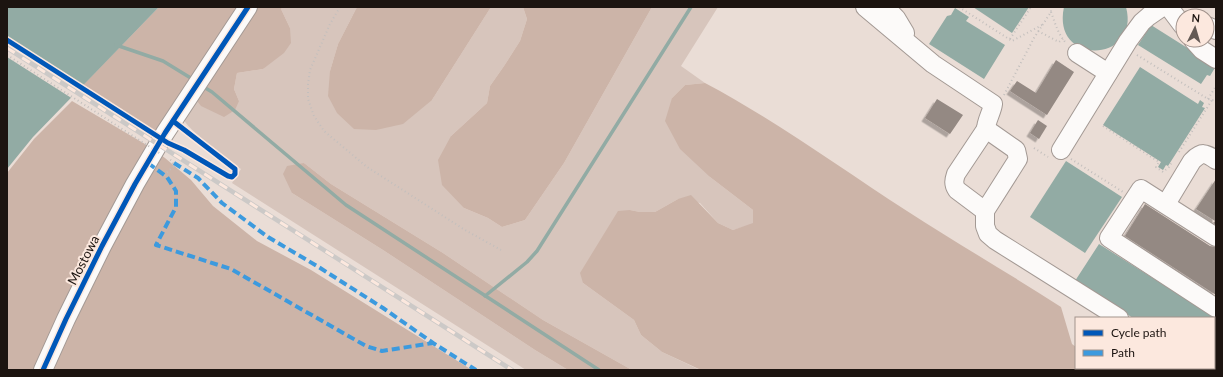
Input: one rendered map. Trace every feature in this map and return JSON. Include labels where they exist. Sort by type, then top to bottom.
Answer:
[{"type":"street","name":"Mostowa","points":[[43,370],[102,246],[135,184],[154,158],[165,133],[248,7]]},
{"type":"street","points":[[865,7],[933,64],[993,104],[986,129],[956,174],[954,180],[954,186],[957,190],[986,211]]},
{"type":"street","points":[[885,7],[899,22],[911,46]]},
{"type":"street","points":[[1060,155],[1124,47],[1142,22],[1149,16],[1171,10]]},
{"type":"street","points":[[1200,48],[1216,58]]},
{"type":"street","points":[[1077,53],[1108,73]]},
{"type":"street","points":[[986,129],[1016,150],[1018,159],[986,211],[985,226],[988,234],[995,240],[1117,317]]},
{"type":"street","points":[[1166,204],[1192,161],[1197,156],[1202,153],[1208,154],[1216,160]]},
{"type":"street","points":[[1216,237],[1141,189],[1109,238],[1216,308]]},
{"type":"path","points":[[340,7],[330,24],[310,70],[308,99],[314,116],[324,131],[367,167],[465,230],[501,250]]},
{"type":"path","points":[[959,7],[1012,41],[1042,25]]},
{"type":"path","points":[[1010,39],[1031,7]]},
{"type":"path","points":[[1051,7],[1051,12],[1063,39],[1077,53]]},
{"type":"path","points":[[993,104],[1005,94],[1038,31],[1051,12]]},
{"type":"path","points":[[1038,31],[1059,42],[1063,39]]},
{"type":"path","points":[[1124,47],[1208,99],[1216,100]]},
{"type":"path","points":[[7,55],[154,158],[172,161],[174,168],[164,175]]},
{"type":"path","points":[[1208,99],[1216,86]]},
{"type":"path","points":[[1176,156],[1212,100]]},
{"type":"path","points":[[1103,126],[1159,162],[1156,167],[1163,172],[1173,162]]},
{"type":"path","points":[[1034,148],[1060,155],[1134,200]]},
{"type":"shaded area","points":[[159,7],[283,7],[281,9],[290,28],[291,43],[284,53],[263,69],[237,73],[234,89],[239,101],[235,110],[224,117],[201,106],[193,96],[158,134],[83,85]]},
{"type":"shaded area","points":[[283,7],[357,7],[338,44],[330,71],[432,100],[491,7],[523,7],[527,19],[520,41],[490,86],[487,103],[451,136],[464,208],[488,218],[502,227],[525,220],[564,163],[652,7],[718,7],[681,66],[705,83],[685,85],[672,98],[710,177],[753,210],[753,224],[733,230],[718,223],[700,203],[678,199],[655,212],[630,210],[583,283],[634,320],[641,335],[662,352],[700,370],[632,370],[543,320],[443,253],[331,184],[304,163],[292,193],[568,370],[526,370],[232,183],[241,169],[192,129],[186,123],[184,117],[194,97],[239,101],[234,89],[237,73],[263,69],[290,28],[281,9]]},
{"type":"shaded area","points":[[357,7],[491,7],[432,100],[403,124],[376,130],[354,129],[337,113],[328,96],[330,71],[338,44]]},
{"type":"shaded area","points":[[523,7],[652,7],[564,163],[525,220],[502,227],[488,218],[464,208],[442,185],[438,160],[451,136],[487,103],[490,86],[520,41],[527,19]]},
{"type":"shaded area","points":[[705,83],[731,97],[782,128],[907,211],[1061,307],[1072,344],[1075,346],[1075,369],[1157,370],[701,370],[662,352],[641,335],[634,320],[583,283],[580,273],[618,211],[630,210],[655,212],[678,199],[691,195],[718,223],[733,230],[753,223],[753,210],[710,177],[680,149],[665,121],[672,98],[685,85]]},
{"type":"shaded area","points":[[72,101],[150,147],[165,158],[191,180],[213,206],[257,241],[311,270],[472,370],[7,370],[7,173],[34,139]]},
{"type":"shaded area","points":[[304,163],[331,184],[443,253],[543,320],[632,370],[568,370],[535,350],[383,250],[292,193],[283,174],[287,166]]},
{"type":"water","points":[[7,7],[159,7],[33,137],[7,169]]},
{"type":"water","points":[[973,7],[1029,7],[1012,33]]},
{"type":"water","points":[[1064,7],[1126,7],[1127,26],[1121,39],[1110,47],[1096,50],[1082,48],[1070,40],[1064,27]]},
{"type":"water","points":[[955,8],[969,17],[966,21],[1005,45],[984,79],[929,44],[947,16],[951,15]]},
{"type":"water","points":[[1151,25],[1175,40],[1175,48],[1187,48],[1216,66],[1210,76],[1207,75],[1201,84],[1138,45]]},
{"type":"water","points":[[1140,67],[1198,104],[1200,100],[1204,103],[1202,107],[1205,108],[1168,166],[1166,165],[1163,170],[1158,167],[1161,162],[1103,125]]},
{"type":"water","points":[[1066,161],[1122,197],[1085,253],[1030,217]]},
{"type":"water","points":[[1099,244],[1214,317],[1131,317],[1075,281]]},
{"type":"water","points":[[1215,317],[1216,318],[1215,368]]},
{"type":"pier","points":[[7,37],[85,87],[73,99],[7,57]]},
{"type":"building","points":[[1056,60],[1074,72],[1047,115],[1010,91],[1017,81],[1036,93]]},
{"type":"building","points":[[937,99],[963,115],[950,134],[925,118]]},
{"type":"building","points":[[1038,120],[1047,126],[1039,139],[1030,133]]},
{"type":"building","points":[[1216,179],[1216,225],[1213,223],[1215,221],[1196,209]]},
{"type":"building","points":[[1145,204],[1210,246],[1216,247],[1216,295],[1125,236]]},
{"type":"waterway","points":[[485,296],[527,262],[537,251],[691,7]]},
{"type":"waterway","points":[[116,45],[163,61],[194,80]]},
{"type":"waterway","points":[[202,86],[212,92],[346,205],[599,370]]},
{"type":"railway","points":[[7,48],[512,370]]},
{"type":"marked path","points":[[148,163],[167,177],[176,191],[176,207],[156,245],[231,269],[366,346],[382,351],[433,343]]},
{"type":"marked path","points":[[174,163],[198,178],[222,203],[268,237],[383,308],[433,343],[476,370]]},
{"type":"cycle path","points":[[43,370],[102,246],[135,184],[165,133],[248,7]]},
{"type":"cycle path","points":[[7,40],[168,143],[184,150],[228,176],[232,177],[235,174],[235,169],[173,121]]}]
